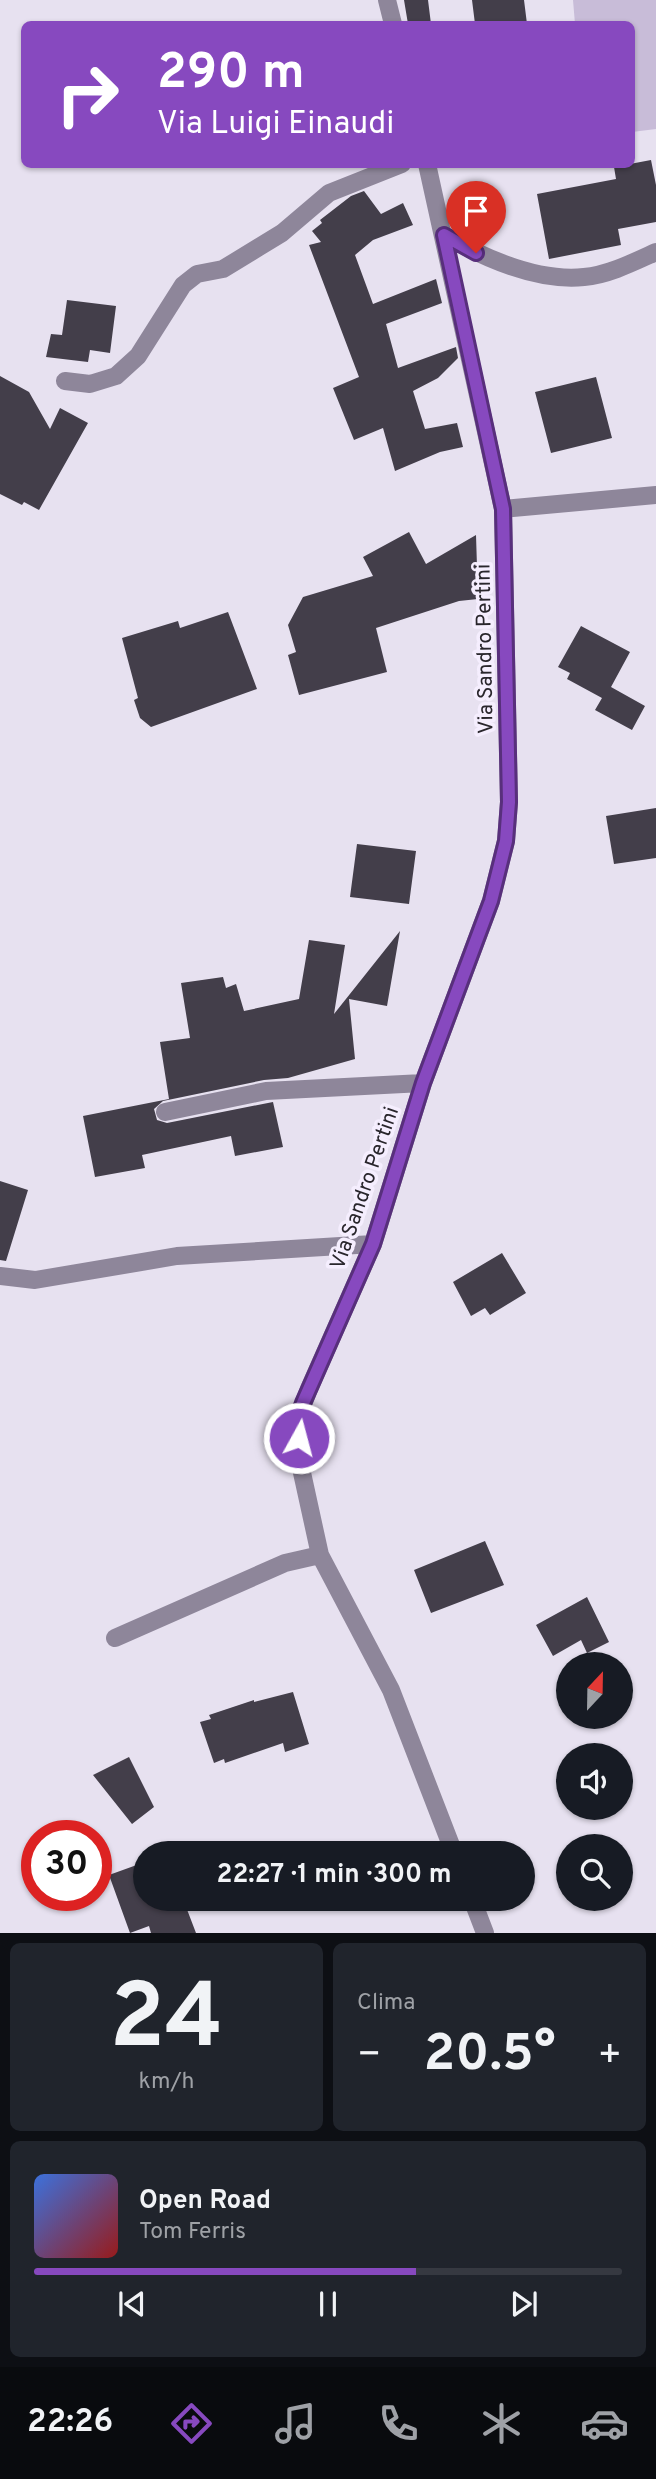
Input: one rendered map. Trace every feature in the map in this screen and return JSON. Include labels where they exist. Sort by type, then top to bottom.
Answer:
[{"type":"street","points":[[387,0],[392,21]]},
{"type":"street","points":[[65,380],[90,384],[116,376],[138,356],[183,285],[197,274],[223,269],[282,233],[329,192],[392,168]]},
{"type":"street","name":"Via Sandro Pertini","points":[[428,168],[503,509],[509,802],[506,841],[491,901],[423,1083],[373,1244],[298,1417],[299,1459],[320,1555],[391,1690],[449,1841]]},
{"type":"street","points":[[444,235],[476,253],[520,268],[559,277],[586,278],[656,252]]},
{"type":"street","points":[[503,509],[656,495]]},
{"type":"street","points":[[165,1112],[266,1091],[423,1083]]},
{"type":"street","points":[[0,1276],[35,1280],[177,1256],[373,1244]]},
{"type":"street","points":[[115,1638],[285,1563],[320,1555]]},
{"type":"street","points":[[477,1911],[485,1933]]},
{"type":"shaded area","points":[[573,0],[656,0],[656,129],[635,132],[635,21],[575,21]]},
{"type":"building","points":[[404,0],[428,0],[431,21],[408,21]]},
{"type":"building","points":[[472,0],[524,0],[527,21],[475,21]]},
{"type":"building","points":[[651,160],[656,185],[656,222],[618,229],[621,245],[549,259],[537,194],[616,179],[614,168],[635,168],[635,163]]},
{"type":"building","points":[[364,191],[381,214],[403,203],[413,225],[373,240],[355,255],[373,304],[436,279],[442,303],[386,324],[398,368],[456,347],[458,358],[438,378],[413,391],[425,429],[457,423],[463,447],[440,452],[395,471],[383,428],[354,440],[333,388],[359,377],[309,245],[321,242],[312,231],[322,223],[320,220],[351,196]]},
{"type":"building","points":[[67,300],[116,306],[110,353],[90,350],[88,362],[46,357],[51,334],[62,335]]},
{"type":"building","points":[[0,376],[29,392],[50,429],[60,408],[88,423],[39,510],[0,494]]},
{"type":"building","points":[[596,377],[612,438],[551,453],[535,392]]},
{"type":"building","points":[[409,532],[426,564],[476,535],[478,599],[459,601],[376,628],[387,672],[299,695],[288,655],[296,652],[288,625],[303,597],[373,576],[363,557]]},
{"type":"building","points":[[228,612],[257,689],[151,727],[140,718],[134,700],[138,698],[122,638],[178,621],[180,628]]},
{"type":"building","points":[[581,626],[630,652],[611,687],[645,706],[632,730],[595,710],[602,698],[567,679],[570,673],[558,667]]},
{"type":"building","points":[[656,808],[656,858],[614,864],[606,816]]},
{"type":"building","points":[[357,844],[416,851],[409,904],[350,897]]},
{"type":"building","points":[[400,931],[387,1006],[349,999],[355,1059],[288,1078],[264,1080],[163,1101],[154,1109],[157,1120],[167,1123],[273,1102],[283,1147],[235,1156],[231,1136],[142,1155],[145,1168],[95,1177],[83,1116],[169,1099],[160,1042],[190,1038],[181,983],[223,977],[226,988],[236,984],[244,1011],[299,999],[309,940],[345,945],[334,1014]]},
{"type":"building","points":[[0,1181],[28,1190],[6,1261],[0,1260]]},
{"type":"building","points":[[502,1253],[526,1293],[490,1315],[485,1308],[471,1316],[453,1282]]},
{"type":"building","points":[[485,1541],[504,1585],[431,1613],[414,1570]]},
{"type":"building","points":[[587,1597],[609,1642],[587,1652],[581,1640],[553,1656],[536,1625]]},
{"type":"building","points":[[293,1692],[309,1744],[285,1752],[283,1743],[225,1763],[224,1759],[214,1763],[200,1722],[211,1719],[209,1715],[254,1700]]},
{"type":"building","points":[[129,1757],[154,1807],[132,1824],[93,1775]]},
{"type":"building","points":[[133,1866],[133,1911],[188,1911],[196,1933],[151,1933],[149,1926],[130,1933],[112,1883],[112,1874]]},
{"type":"route","points":[[299,1438],[298,1417],[373,1244],[423,1083],[491,901],[506,841],[509,802],[503,509],[444,235],[476,253]]}]
